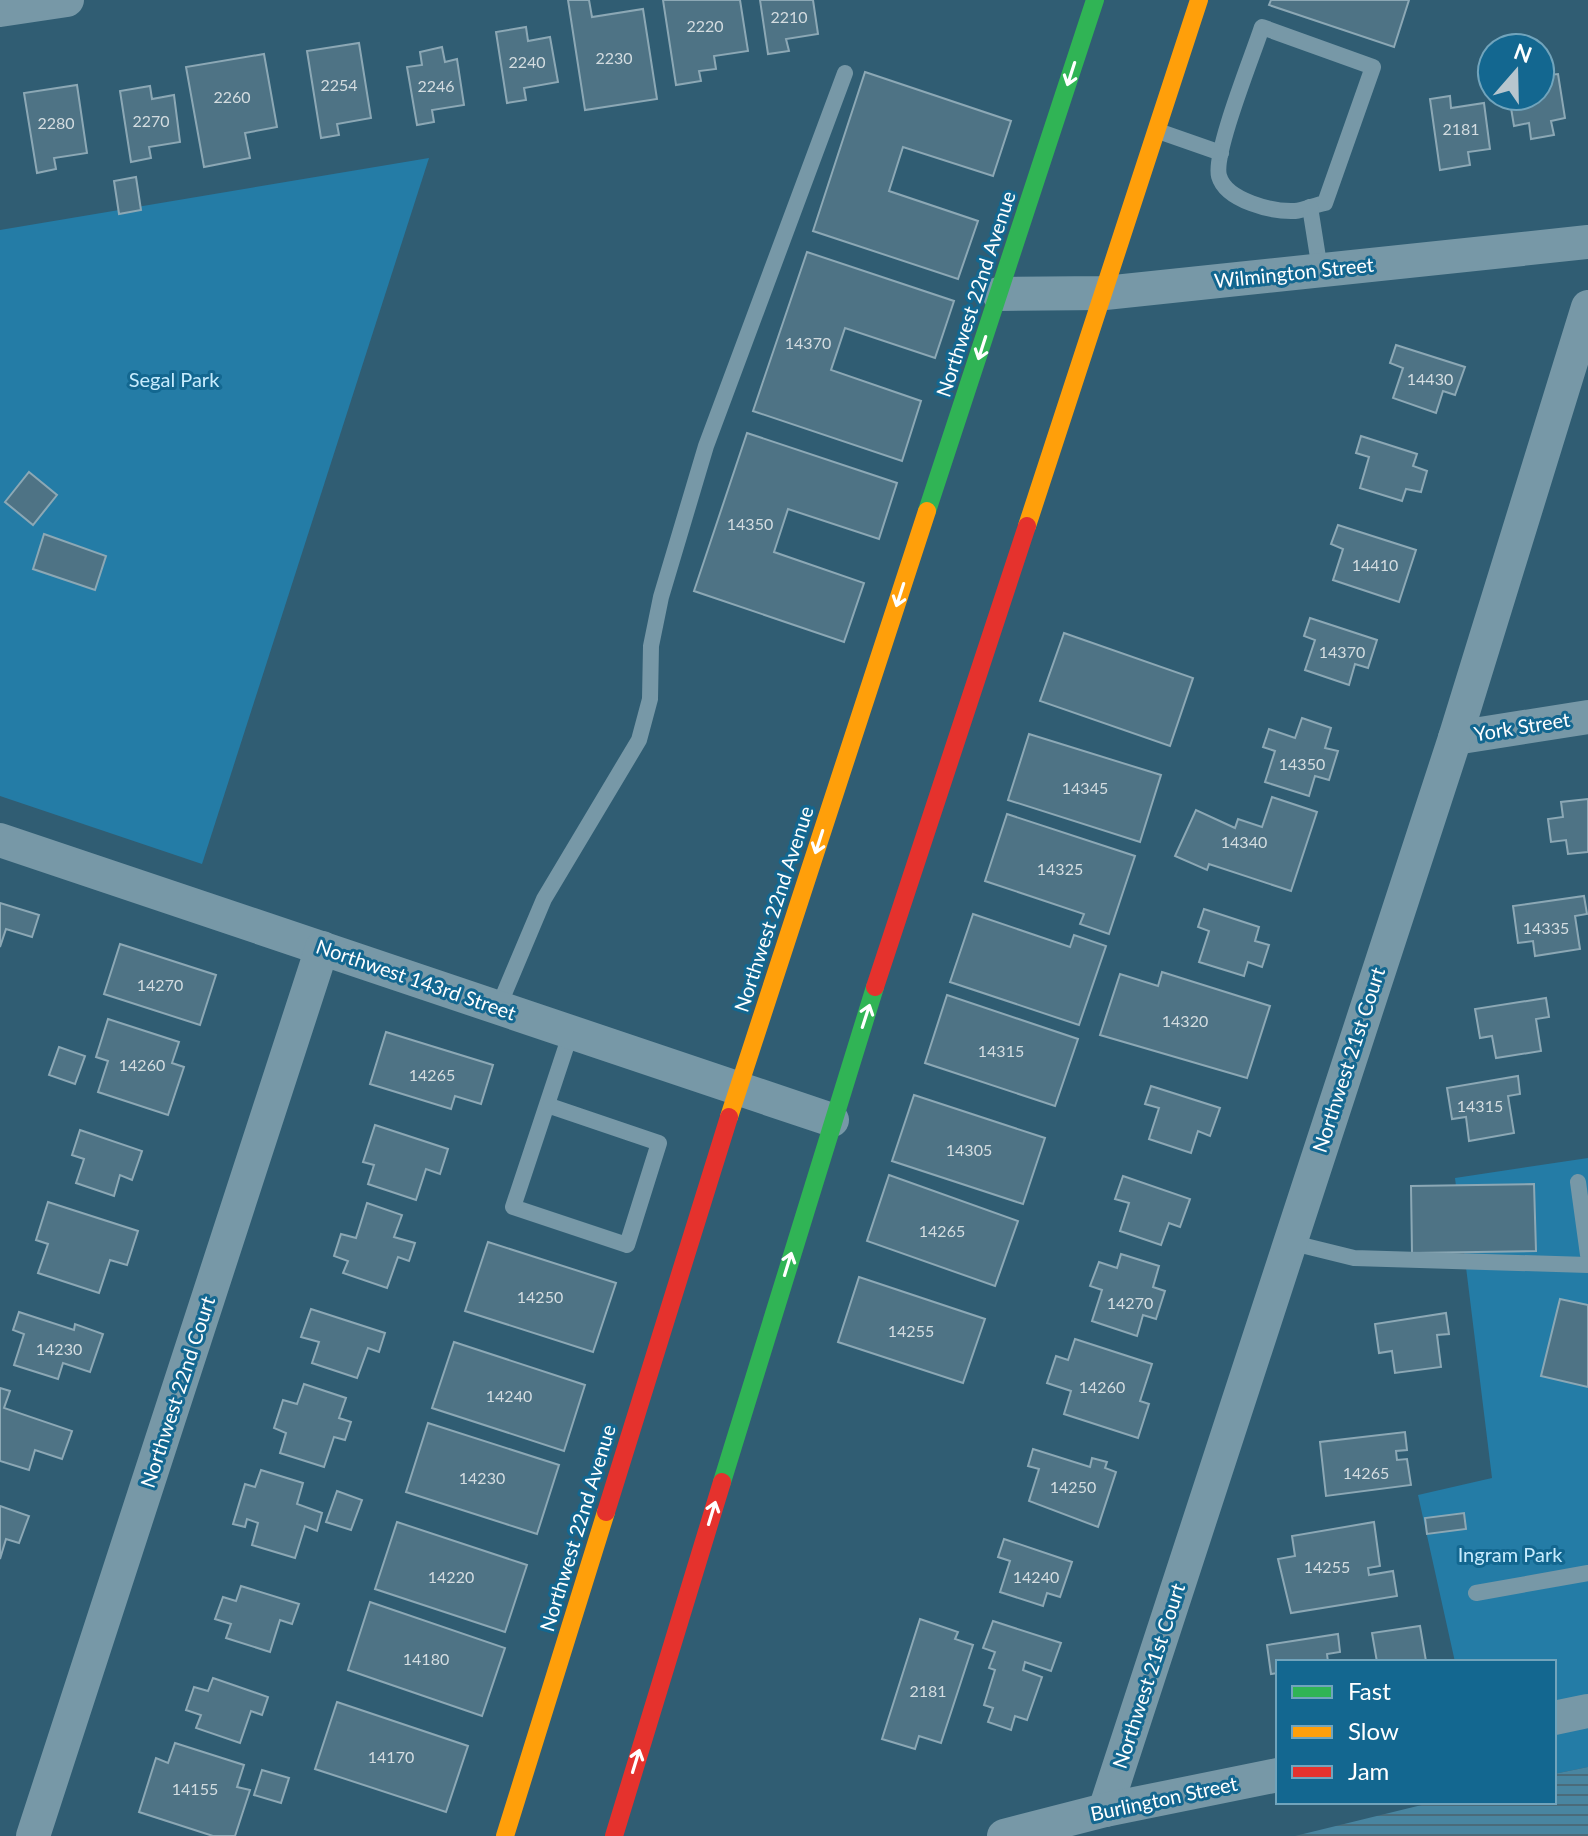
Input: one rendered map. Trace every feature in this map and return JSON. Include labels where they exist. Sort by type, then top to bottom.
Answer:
[{"type":"main road","name":"Northwest 22nd Avenue","points":[[505,1836],[738,1089],[1095,0]]},
{"type":"main road","points":[[614,1836],[832,1120],[1199,0]]},
{"type":"street","points":[[0,10],[67,0]]},
{"type":"street","name":"Wilmington Street","points":[[999,294],[1105,293],[1588,242]]},
{"type":"street","name":"Northwest 21st Court","points":[[1105,1810],[1455,738],[1588,307]]},
{"type":"street","name":"York Street","points":[[1455,738],[1588,717]]},
{"type":"street","name":"Northwest 143rd Street","points":[[0,840],[832,1120]]},
{"type":"street","name":"Northwest 22nd Court","points":[[33,1836],[322,948]]},
{"type":"street","points":[[1556,1718],[1588,1711]]},
{"type":"street","name":"Burlington Street","points":[[1004,1836],[1105,1810],[1276,1775]]},
{"type":"lane","points":[[1262,27],[1373,67],[1325,203],[1294,211],[1253,204],[1227,189],[1219,176],[1221,153],[1262,27]]},
{"type":"lane","points":[[498,1008],[544,899],[639,740],[650,699],[651,646],[661,597],[706,446],[845,73]]},
{"type":"lane","points":[[1156,131],[1221,153]]},
{"type":"lane","points":[[1310,207],[1320,270]]},
{"type":"lane","points":[[547,1105],[659,1143],[627,1245],[513,1207],[571,1032]]},
{"type":"lane","points":[[1578,1182],[1588,1255]]},
{"type":"lane","points":[[1289,1242],[1354,1258],[1588,1265]]},
{"type":"lane","points":[[1476,1593],[1588,1573]]},
{"type":"green space","name":"Segal Park","points":[[429,158],[202,864],[0,796],[0,230]]},
{"type":"green space","name":"Ingram Park","points":[[1588,1158],[1588,1767],[1556,1774],[1556,1660],[1455,1660],[1418,1495],[1492,1478],[1455,1178]]},
{"type":"shaded area","points":[[1588,1767],[1588,1836],[1295,1836],[1426,1804],[1556,1804],[1556,1774]]},
{"type":"building","points":[[568,0],[589,0],[592,17],[643,9],[657,99],[585,110]]},
{"type":"building","points":[[663,0],[740,0],[748,51],[714,56],[716,69],[699,71],[701,81],[676,85]]},
{"type":"building","points":[[760,0],[813,0],[818,34],[786,39],[789,51],[768,54]]},
{"type":"building","points":[[1271,0],[1409,0],[1394,47],[1269,5]]},
{"type":"building","points":[[526,27],[528,41],[550,37],[558,82],[524,88],[526,100],[507,103],[496,32]]},
{"type":"building","points":[[359,43],[371,118],[337,124],[339,135],[321,138],[307,51]]},
{"type":"building","points":[[442,47],[445,62],[457,59],[464,105],[432,110],[434,122],[417,125],[407,67],[422,65],[420,52]]},
{"type":"building","points":[[264,54],[277,127],[245,133],[250,158],[204,167],[186,67]]},
{"type":"building","points":[[865,72],[1011,121],[993,176],[903,147],[889,191],[978,221],[958,279],[813,231]]},
{"type":"building","points":[[1556,74],[1565,118],[1551,121],[1554,135],[1531,139],[1529,123],[1514,126],[1512,112],[1556,112]]},
{"type":"building","points":[[77,85],[87,153],[54,158],[56,169],[37,173],[24,93]]},
{"type":"building","points":[[150,86],[152,99],[174,95],[180,142],[149,147],[151,158],[131,162],[120,91]]},
{"type":"building","points":[[1450,96],[1451,108],[1476,104],[1476,112],[1485,112],[1490,149],[1468,152],[1470,165],[1440,170],[1430,99]]},
{"type":"building","points":[[136,177],[141,210],[119,214],[114,181]]},
{"type":"building","points":[[807,252],[954,301],[935,358],[845,328],[831,370],[921,401],[902,461],[753,411]]},
{"type":"building","points":[[1396,345],[1465,367],[1455,395],[1443,391],[1436,413],[1393,398],[1403,368],[1390,363]]},
{"type":"building","points":[[747,433],[897,483],[879,539],[788,509],[774,552],[864,583],[844,642],[694,591]]},
{"type":"building","points":[[1361,436],[1417,454],[1413,466],[1427,471],[1421,492],[1406,489],[1402,501],[1360,488],[1369,457],[1356,453]]},
{"type":"building","points":[[29,472],[57,495],[33,525],[5,502]]},
{"type":"building","points":[[1338,525],[1416,550],[1399,602],[1333,580],[1343,549],[1331,544]]},
{"type":"building","points":[[44,534],[106,556],[95,590],[33,569]]},
{"type":"building","points":[[1310,618],[1377,640],[1368,668],[1355,664],[1349,685],[1305,670],[1315,640],[1304,636]]},
{"type":"building","points":[[1064,633],[1193,678],[1170,746],[1040,701]]},
{"type":"building","points":[[1302,718],[1331,728],[1325,748],[1338,751],[1329,780],[1315,776],[1309,796],[1265,782],[1275,751],[1263,747],[1269,729],[1295,738]]},
{"type":"building","points":[[1029,734],[1161,775],[1140,842],[1008,800]]},
{"type":"building","points":[[1272,797],[1317,812],[1291,891],[1209,864],[1207,870],[1175,856],[1196,810],[1235,828],[1238,819],[1262,827]]},
{"type":"building","points":[[1588,799],[1588,852],[1568,854],[1566,840],[1551,842],[1548,819],[1563,817],[1561,802]]},
{"type":"building","points":[[1007,814],[1135,856],[1109,934],[1080,924],[1084,914],[985,881]]},
{"type":"building","points":[[1584,896],[1587,914],[1575,916],[1580,949],[1535,956],[1533,941],[1518,943],[1513,906]]},
{"type":"building","points":[[0,903],[39,915],[32,937],[6,929],[0,947]]},
{"type":"building","points":[[1204,909],[1259,927],[1255,941],[1269,945],[1262,967],[1248,962],[1244,976],[1199,962],[1209,931],[1198,927]]},
{"type":"building","points":[[973,914],[1070,947],[1074,935],[1106,946],[1079,1025],[950,982]]},
{"type":"building","points":[[120,944],[216,975],[200,1025],[104,994]]},
{"type":"building","points":[[1162,972],[1270,1006],[1247,1078],[1100,1035],[1120,974],[1158,986]]},
{"type":"building","points":[[947,995],[1078,1039],[1055,1106],[925,1063]]},
{"type":"building","points":[[1546,998],[1549,1017],[1536,1019],[1541,1051],[1496,1058],[1492,1036],[1480,1038],[1475,1009]]},
{"type":"building","points":[[108,1019],[179,1042],[172,1063],[184,1067],[168,1115],[98,1092],[108,1061],[96,1057]]},
{"type":"building","points":[[386,1032],[493,1065],[481,1104],[455,1096],[451,1109],[370,1084]]},
{"type":"building","points":[[59,1047],[85,1056],[75,1084],[49,1075]]},
{"type":"building","points":[[1518,1076],[1520,1094],[1508,1096],[1514,1133],[1469,1141],[1466,1117],[1452,1119],[1447,1088]]},
{"type":"building","points":[[1151,1086],[1220,1108],[1210,1136],[1198,1131],[1191,1153],[1149,1139],[1159,1108],[1145,1104]]},
{"type":"building","points":[[914,1095],[1045,1138],[1023,1204],[892,1161]]},
{"type":"building","points":[[375,1125],[448,1149],[440,1174],[426,1169],[416,1200],[368,1184],[374,1165],[363,1162]]},
{"type":"building","points":[[80,1130],[142,1151],[132,1180],[120,1175],[114,1196],[76,1183],[84,1159],[72,1155]]},
{"type":"building","points":[[889,1175],[1018,1221],[995,1286],[867,1241]]},
{"type":"building","points":[[1123,1176],[1190,1199],[1180,1227],[1169,1223],[1161,1245],[1120,1231],[1129,1203],[1115,1199]]},
{"type":"building","points":[[1534,1184],[1536,1251],[1412,1253],[1411,1186]]},
{"type":"building","points":[[48,1202],[138,1231],[127,1265],[110,1260],[99,1293],[38,1273],[48,1244],[36,1240]]},
{"type":"building","points":[[367,1203],[402,1215],[394,1237],[415,1243],[409,1261],[398,1257],[387,1288],[343,1273],[348,1261],[334,1256],[341,1234],[356,1238]]},
{"type":"building","points":[[488,1242],[616,1283],[593,1352],[465,1311]]},
{"type":"building","points":[[1121,1254],[1159,1266],[1153,1287],[1165,1291],[1156,1319],[1143,1315],[1137,1336],[1092,1321],[1102,1290],[1090,1286],[1099,1262],[1117,1268]]},
{"type":"building","points":[[859,1277],[985,1319],[963,1383],[838,1342]]},
{"type":"building","points":[[1560,1299],[1588,1305],[1588,1387],[1541,1376]]},
{"type":"building","points":[[311,1309],[385,1333],[379,1352],[368,1348],[357,1378],[312,1363],[319,1342],[301,1337]]},
{"type":"building","points":[[19,1312],[74,1330],[75,1324],[103,1334],[90,1372],[63,1363],[58,1379],[14,1365],[24,1334],[13,1330]]},
{"type":"building","points":[[1446,1313],[1449,1334],[1437,1335],[1441,1367],[1395,1373],[1392,1351],[1379,1353],[1375,1324]]},
{"type":"building","points":[[1075,1339],[1152,1364],[1140,1401],[1149,1404],[1138,1438],[1064,1414],[1071,1391],[1047,1383],[1056,1356],[1068,1360]]},
{"type":"building","points":[[454,1342],[585,1385],[564,1451],[432,1408]]},
{"type":"building","points":[[304,1384],[346,1398],[339,1418],[351,1422],[345,1440],[334,1437],[324,1467],[280,1453],[286,1433],[274,1428],[283,1400],[297,1404]]},
{"type":"building","points":[[0,1388],[10,1391],[4,1408],[72,1431],[62,1459],[35,1450],[29,1470],[0,1461]]},
{"type":"building","points":[[428,1423],[559,1465],[537,1534],[406,1492]]},
{"type":"building","points":[[1405,1432],[1407,1450],[1396,1451],[1397,1460],[1407,1459],[1411,1485],[1326,1496],[1320,1442]]},
{"type":"building","points":[[1033,1449],[1090,1467],[1092,1458],[1107,1462],[1105,1468],[1116,1472],[1098,1527],[1029,1501],[1039,1469],[1028,1466]]},
{"type":"building","points":[[261,1470],[303,1483],[297,1504],[322,1513],[317,1531],[305,1526],[295,1558],[252,1545],[258,1523],[247,1519],[245,1527],[233,1524],[245,1484],[255,1487]]},
{"type":"building","points":[[337,1491],[362,1500],[351,1530],[326,1522]]},
{"type":"building","points":[[0,1506],[29,1516],[19,1543],[6,1539],[0,1559]]},
{"type":"building","points":[[1464,1513],[1466,1529],[1427,1534],[1425,1518]]},
{"type":"building","points":[[397,1522],[527,1565],[505,1632],[375,1589]]},
{"type":"building","points":[[1374,1522],[1380,1566],[1368,1568],[1369,1575],[1393,1571],[1397,1596],[1291,1613],[1278,1559],[1295,1556],[1292,1536]]},
{"type":"building","points":[[1004,1539],[1072,1562],[1060,1597],[1047,1593],[1043,1606],[1000,1592],[1010,1561],[998,1557]]},
{"type":"building","points":[[241,1586],[299,1604],[292,1624],[280,1620],[270,1652],[226,1638],[231,1624],[215,1619],[223,1597],[236,1601]]},
{"type":"building","points":[[370,1602],[505,1648],[482,1716],[348,1670]]},
{"type":"building","points":[[920,1619],[958,1632],[955,1639],[973,1645],[941,1743],[919,1736],[915,1749],[882,1739]]},
{"type":"building","points":[[993,1621],[1061,1643],[1051,1671],[1025,1662],[1023,1670],[1042,1677],[1027,1720],[1015,1716],[1011,1730],[988,1722],[993,1708],[984,1705],[995,1670],[989,1668],[995,1652],[983,1648]]},
{"type":"building","points":[[1420,1626],[1426,1660],[1377,1660],[1372,1633]]},
{"type":"building","points":[[1338,1634],[1340,1652],[1327,1654],[1328,1660],[1276,1660],[1276,1673],[1271,1674],[1267,1645]]},
{"type":"building","points":[[213,1678],[268,1697],[262,1715],[251,1711],[240,1743],[196,1728],[201,1715],[186,1710],[194,1687],[208,1691]]},
{"type":"building","points":[[337,1702],[468,1746],[446,1812],[315,1769]]},
{"type":"building","points":[[175,1743],[244,1765],[237,1787],[250,1790],[235,1836],[213,1836],[139,1812],[156,1758],[168,1763]]},
{"type":"building","points":[[262,1770],[289,1778],[281,1803],[254,1795]]},
{"type":"traffic: fast","points":[[927,511],[1095,0]]},
{"type":"traffic: fast","points":[[722,1482],[875,987]]},
{"type":"traffic: slow","points":[[1027,526],[1199,0]]},
{"type":"traffic: slow","points":[[729,1117],[927,511]]},
{"type":"traffic: slow","points":[[505,1836],[606,1512]]},
{"type":"traffic: jam","points":[[875,987],[1027,526]]},
{"type":"traffic: jam","points":[[606,1512],[729,1117]]},
{"type":"traffic: jam","points":[[614,1836],[722,1482]]}]
